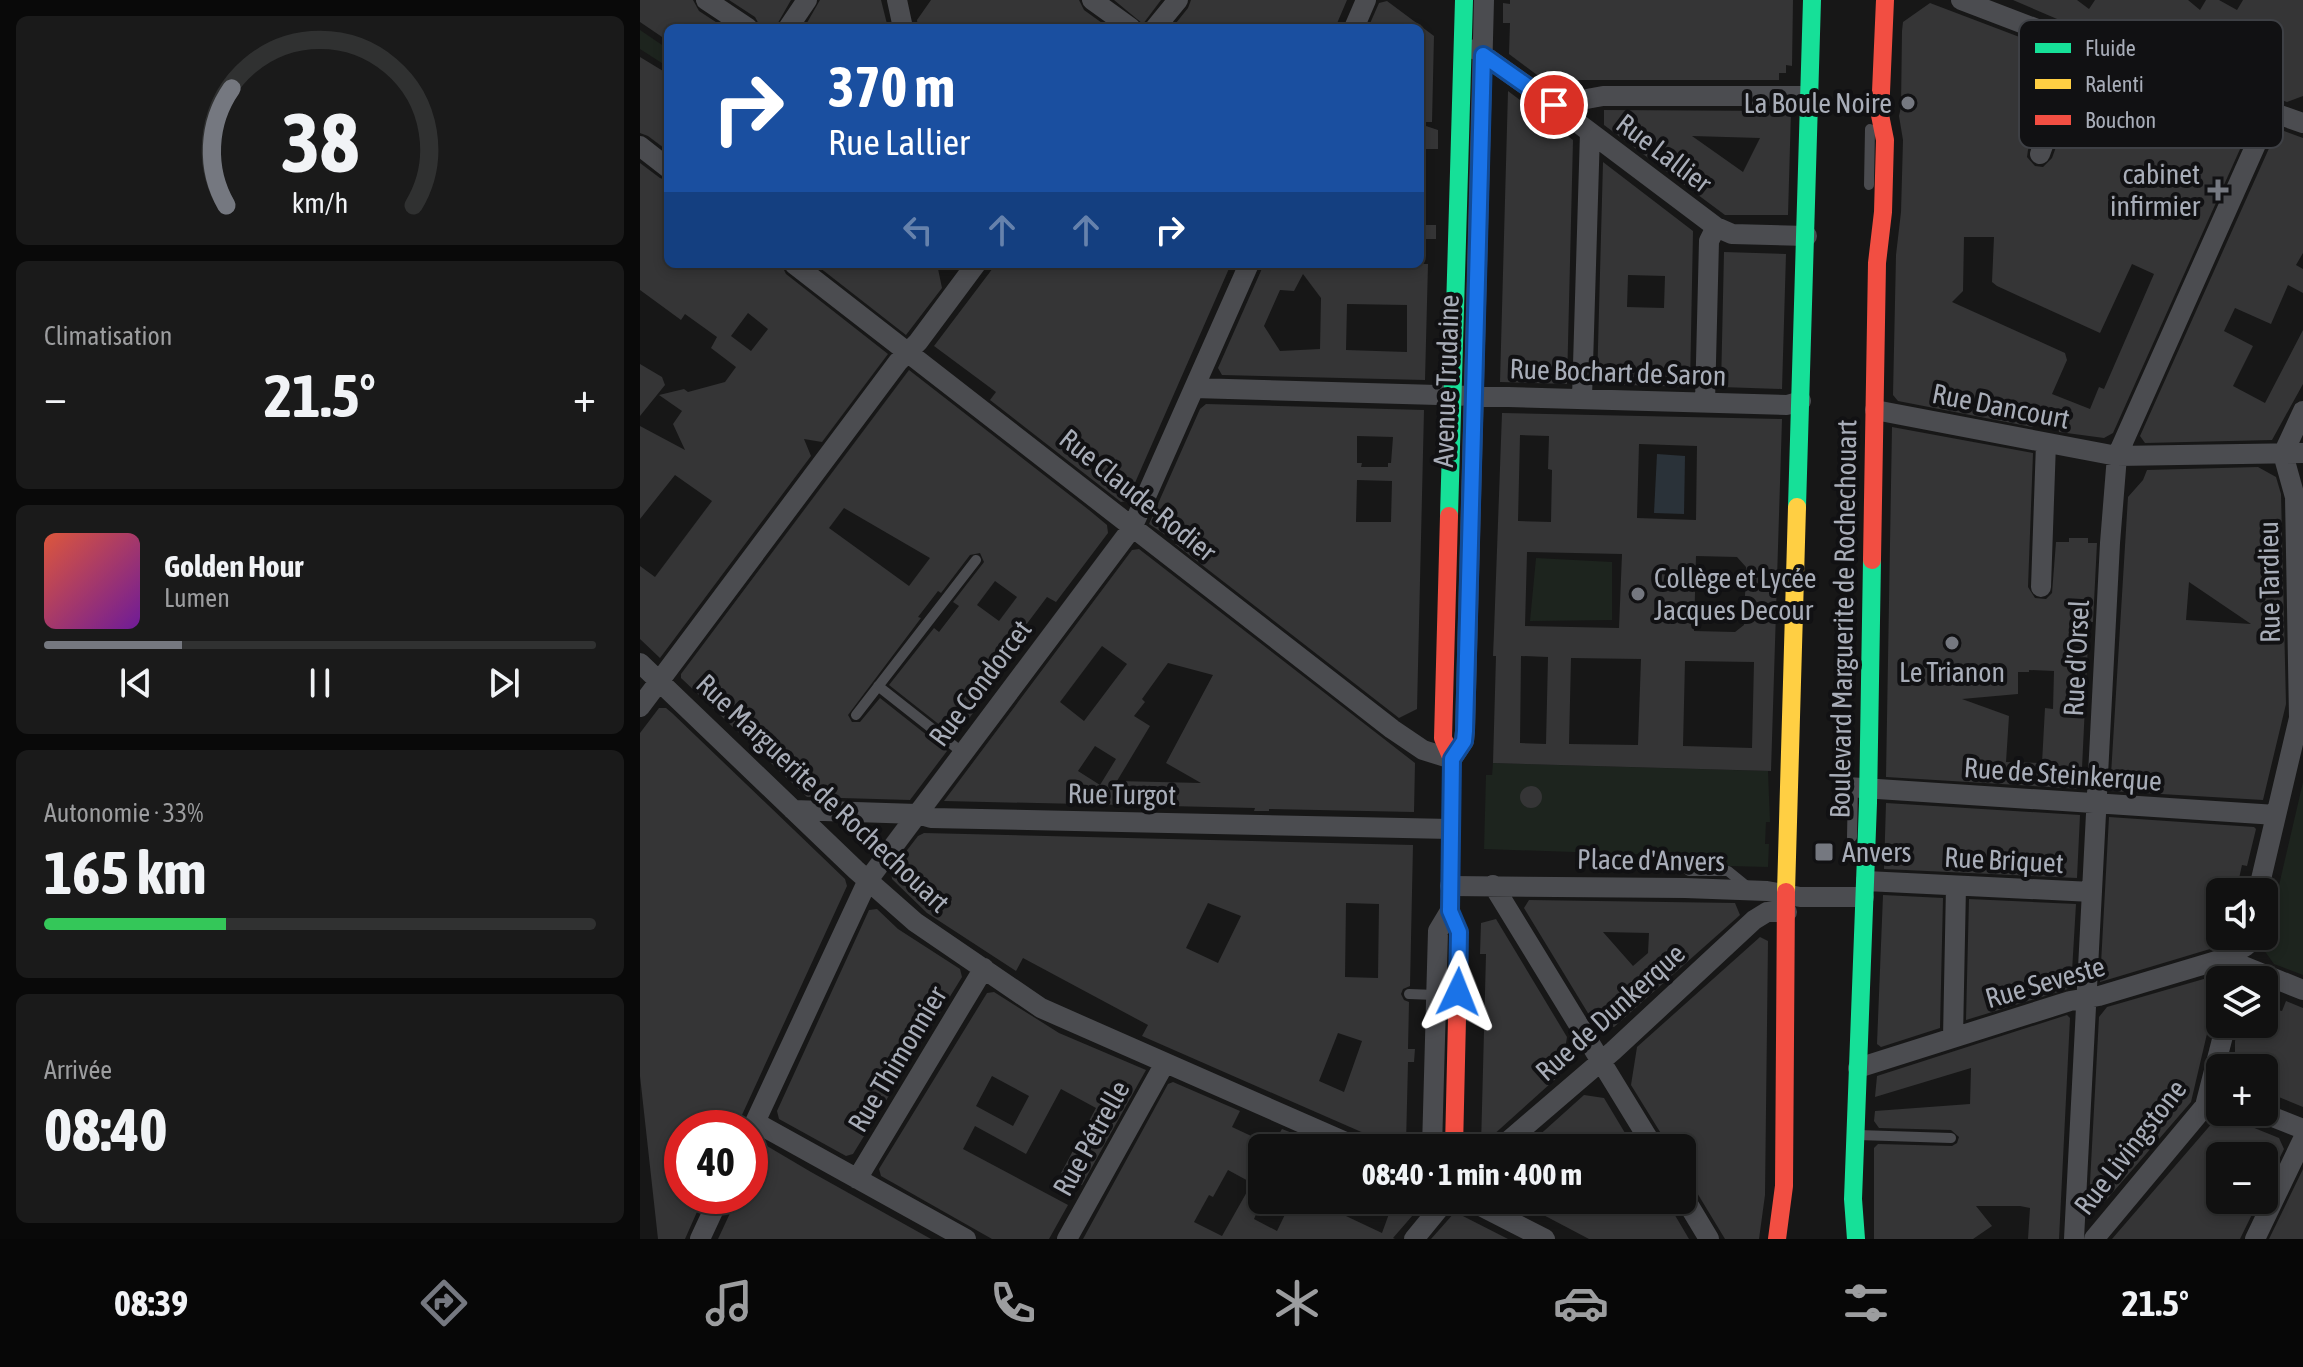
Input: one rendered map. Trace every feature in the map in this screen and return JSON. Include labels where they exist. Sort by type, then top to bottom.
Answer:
[{"type":"main road","name":"Avenue Trudaine","points":[[1463,396],[1464,0]]},
{"type":"main road","name":"Boulevard Marguerite de Rochechouart","points":[[1777,1239],[1784,1186],[1797,899],[1801,401],[1815,93],[1812,0]]},
{"type":"main road","name":"Boulevard Marguerite de Rochechouart","points":[[1850,1233],[1858,1068],[1856,783],[1875,410],[1877,263],[1884,197],[1885,140],[1880,115],[1885,0]]},
{"type":"main road","name":"Avenue Trudaine","points":[[1452,759],[1450,911],[1459,932],[1454,1134]]},
{"type":"street","points":[[706,0],[742,24]]},
{"type":"street","points":[[791,24],[807,0]]},
{"type":"street","points":[[897,0],[902,24]]},
{"type":"street","points":[[1092,0],[1125,24]]},
{"type":"street","points":[[1158,24],[1178,0]]},
{"type":"street","points":[[1356,24],[1366,0]]},
{"type":"street","name":"Avenue Trudaine","points":[[1452,759],[1464,741],[1465,731],[1463,396],[1484,0]]},
{"type":"street","points":[[1961,0],[2019,22]]},
{"type":"street","name":"Rue Lallier","points":[[1463,41],[1716,227],[1732,234],[1807,236]]},
{"type":"street","points":[[1554,105],[1603,96],[1815,93]]},
{"type":"street","points":[[2283,117],[2303,123]]},
{"type":"street","points":[[1582,398],[1590,132]]},
{"type":"street","points":[[640,146],[664,165]]},
{"type":"street","points":[[2040,154],[2042,148]]},
{"type":"street","name":"Rue d'Orsel","points":[[2074,1239],[2117,456],[2254,148]]},
{"type":"street","points":[[1705,402],[1709,241],[1716,227]]},
{"type":"street","name":"Rue Claude-Rodier","points":[[799,268],[1392,729],[1423,750],[1452,759]]},
{"type":"street","points":[[955,268],[959,286]]},
{"type":"street","points":[[640,707],[973,268]]},
{"type":"street","name":"Rue Condorcet","points":[[761,1110],[868,880],[1132,528],[1247,268]]},
{"type":"street","name":"Rue Bochart de Saron","points":[[1194,388],[1787,405],[1801,401]]},
{"type":"street","name":"Rue Dancourt","points":[[1875,410],[2117,456],[2293,454]]},
{"type":"street","points":[[2303,411],[2293,454],[2303,473]]},
{"type":"street","points":[[2041,587],[2046,443]]},
{"type":"street","name":"Rue Tardieu","points":[[2261,878],[2299,711],[2301,671],[2293,454]]},
{"type":"street","name":"Rue Marguerite de Rochechouart","points":[[640,663],[915,922],[1041,1008],[1327,1134]]},
{"type":"street","name":"Rue de Steinkerque","points":[[1856,783],[2096,805],[2276,815]]},
{"type":"street","name":"Rue Turgot","points":[[793,810],[917,814],[931,818],[1451,829]]},
{"type":"street","points":[[1493,885],[1645,1134]]},
{"type":"street","name":"Place d'Anvers","points":[[1450,886],[1752,890],[1797,899]]},
{"type":"street","points":[[1953,1038],[1956,886]]},
{"type":"street","name":"Rue Briquet","points":[[1797,899],[1956,886],[2092,892]]},
{"type":"street","points":[[1752,890],[1757,918],[1797,899]]},
{"type":"street","name":"Avenue Trudaine","points":[[1432,1134],[1438,931],[1450,911]]},
{"type":"street","name":"Rue de Dunkerque","points":[[1516,1134],[1757,918]]},
{"type":"street","points":[[2243,957],[2303,990]]},
{"type":"street","name":"Rue Seveste","points":[[1858,1068],[2086,996],[2099,996],[2226,958],[2243,957]]},
{"type":"street","name":"Rue Thimonnier","points":[[857,1179],[984,968]]},
{"type":"street","name":"Rue Pétrelle","points":[[1067,1239],[1165,1063]]},
{"type":"street","name":"Rue Livingstone","points":[[2094,1239],[2206,1105]]},
{"type":"street","points":[[2278,1119],[2303,1129]]},
{"type":"street","points":[[768,1135],[857,1179],[966,1239]]},
{"type":"street","points":[[2255,1239],[2303,1139]]},
{"type":"street","points":[[700,1239],[712,1214]]},
{"type":"street","points":[[1414,1239],[1435,1214]]},
{"type":"street","points":[[1496,1214],[1545,1239]]},
{"type":"street","points":[[1694,1214],[1709,1239]]},
{"type":"lane","points":[[1869,196],[1875,0]]},
{"type":"lane","name":"Boulevard Marguerite de Rochechouart","points":[[1810,477],[1815,93]]},
{"type":"lane","name":"Boulevard Marguerite de Rochechouart","points":[[1860,543],[1868,235]]},
{"type":"lane","points":[[856,715],[976,560]]},
{"type":"lane","points":[[878,686],[963,753]]},
{"type":"lane","name":"Boulevard Marguerite de Rochechouart","points":[[1852,849],[1856,783]]},
{"type":"lane","points":[[1689,871],[1728,871],[1752,890]]},
{"type":"lane","points":[[1409,994],[1436,995]]},
{"type":"lane","name":"Boulevard Marguerite de Rochechouart","points":[[1848,1020],[1850,1233]]},
{"type":"lane","points":[[1793,1210],[1797,1033]]},
{"type":"lane","points":[[1855,1135],[1951,1138]]},
{"type":"shaded area","points":[[640,30],[664,46],[664,64],[640,49]]},
{"type":"shaded area","points":[[1657,454],[1685,456],[1684,514],[1654,513]]},
{"type":"shaded area","points":[[1536,558],[1612,562],[1612,620],[1530,621]]},
{"type":"shaded area","points":[[1493,763],[1768,771],[1770,822],[1766,822],[1765,844],[1769,844],[1768,867],[1689,865],[1688,856],[1484,849],[1486,775],[1492,775]]},
{"type":"shaded area","points":[[2303,782],[2303,975],[2274,964],[2264,950],[2278,950],[2278,890]]},
{"type":"building","points":[[640,0],[693,0],[699,11],[719,24],[664,24],[664,38],[640,22]]},
{"type":"building","points":[[729,0],[791,0],[777,24],[759,24],[755,17]]},
{"type":"building","points":[[820,0],[881,0],[887,24],[806,24]]},
{"type":"building","points":[[931,0],[1079,0],[1084,10],[1103,24],[918,24]]},
{"type":"building","points":[[1114,0],[1161,0],[1143,24]]},
{"type":"building","points":[[1191,0],[1347,0],[1337,24],[1175,24]]},
{"type":"building","points":[[1510,0],[1793,0],[1792,66],[1786,65],[1786,73],[1779,73],[1779,80],[1544,80],[1509,54],[1510,23],[1503,23],[1503,3],[1510,4]]},
{"type":"building","points":[[2013,0],[2077,0],[2089,9],[2095,0],[2188,0],[2200,10],[2206,0],[2219,0],[2237,10],[2243,0],[2303,0],[2303,96],[2283,101],[2283,20],[2059,20]]},
{"type":"building","points":[[1387,1],[1418,24],[1370,24],[1379,3]]},
{"type":"building","points":[[1930,3],[2019,37],[2019,148],[2029,148],[2027,157],[2035,166],[2043,167],[2052,158],[2056,148],[2240,148],[2113,433],[2104,438],[2059,432],[2057,415],[2032,427],[1898,401],[1893,395],[1896,255],[1903,140],[1899,116],[1903,22]],"holes":[[[1964,237],[1994,237],[1992,282],[2100,333],[2132,264],[2154,274],[2104,389],[2099,387],[2090,409],[2052,394],[2067,360],[2065,353],[1952,302],[1963,291]]]},
{"type":"building","points":[[1424,29],[1434,36],[1432,122],[1424,122]]},
{"type":"building","points":[[640,57],[664,72],[664,148],[640,133]]},
{"type":"building","points":[[1508,91],[1573,140],[1567,384],[1500,382]]},
{"type":"building","points":[[1604,110],[1791,111],[1788,215],[1725,215],[1604,125]],"holes":[[[1692,136],[1760,138],[1743,172]]]},
{"type":"building","points":[[1424,125],[1438,130],[1438,149],[1424,149]]},
{"type":"building","points":[[2283,131],[2303,138],[2303,253],[2296,265],[2303,269],[2303,293],[2288,285],[2271,324],[2235,308],[2224,331],[2253,346],[2233,386],[2265,403],[2303,330],[2303,384],[2272,440],[2145,443],[2140,436],[2269,148],[2283,148]]},
{"type":"building","points":[[1603,162],[1693,231],[1690,387],[1597,384]],"holes":[[[1628,275],[1665,276],[1664,308],[1627,307]]]},
{"type":"building","points":[[640,163],[664,180],[664,268],[783,268],[786,274],[888,354],[822,442],[804,439],[811,456],[660,658],[640,639],[640,566],[655,577],[712,501],[675,475],[640,519],[640,426],[685,450],[673,424],[682,411],[659,395],[684,389],[688,392],[725,382],[736,367],[711,348],[717,337],[685,314],[681,320],[640,290]],"holes":[[[748,313],[768,329],[751,351],[731,336]]]},
{"type":"building","points":[[1424,225],[1436,225],[1436,239],[1424,239]]},
{"type":"building","points":[[1724,252],[1786,254],[1782,389],[1721,387]]},
{"type":"building","points":[[1424,264],[1428,264],[1425,380],[1222,375],[1218,368],[1262,268],[1424,268]],"holes":[[[1303,274],[1321,298],[1320,349],[1280,351],[1264,326],[1280,290],[1294,291]],[[1347,304],[1407,305],[1407,352],[1346,350]]]},
{"type":"building","points":[[820,268],[938,268],[942,288],[906,335]]},
{"type":"building","points":[[993,268],[1229,268],[1127,501],[1121,502],[990,400],[996,392],[934,346]]},
{"type":"building","points":[[640,364],[662,377],[665,385],[640,416]]},
{"type":"building","points":[[909,370],[1107,525],[1108,533],[1056,602],[1047,597],[992,670],[1000,677],[955,737],[889,685],[934,628],[939,632],[959,606],[953,602],[984,562],[980,553],[970,555],[918,617],[921,618],[848,715],[852,722],[860,722],[880,698],[947,751],[910,800],[807,797],[681,678]],"holes":[[[844,508],[930,558],[909,586],[829,528]],[[995,581],[1017,597],[999,621],[977,605]]]},
{"type":"building","points":[[1206,404],[1424,410],[1417,709],[1399,718],[1175,544],[1179,544],[1149,524],[1200,409]],"holes":[[[1357,436],[1393,437],[1388,467],[1361,467],[1362,463],[1357,463]],[[1357,480],[1392,481],[1391,522],[1356,522]]]},
{"type":"building","name":"Collège et Lycée Jacques Decour","points":[[1502,413],[1782,419],[1771,771],[1493,763],[1496,656],[1493,656]],"holes":[[[1520,435],[1549,436],[1551,522],[1518,521]],[[1639,444],[1697,446],[1696,520],[1637,518]],[[1527,552],[1622,554],[1619,628],[1525,626]],[[1696,556],[1737,557],[1746,567],[1744,625],[1735,632],[1694,631]],[[1521,656],[1548,657],[1546,744],[1520,743]],[[1571,658],[1641,659],[1638,745],[1569,744]],[[1685,661],[1754,662],[1752,748],[1683,746]]]},
{"type":"building","points":[[1892,427],[2033,453],[2028,587],[2035,598],[2046,599],[2052,593],[2056,542],[2088,538],[2088,543],[2097,543],[2093,622],[2089,622],[2081,789],[1886,777]],"holes":[[[2054,671],[2053,709],[2045,708],[2042,763],[2006,762],[2009,716],[1962,699],[2018,694],[2018,672]]]},
{"type":"building","points":[[2258,467],[2276,477],[2281,494],[2286,704],[2263,800],[2110,791],[2128,497],[2143,480],[2147,470]],"holes":[[[2189,582],[2251,624],[2186,620]]]},
{"type":"building","points":[[1139,549],[1415,763],[1414,812],[1254,811],[1255,808],[944,801],[1132,550]],"holes":[[[1102,646],[1127,664],[1084,721],[1060,702]],[[1168,663],[1213,675],[1166,763],[1201,783],[1117,781],[1150,726],[1134,716],[1145,702],[1142,699]],[[1095,746],[1116,759],[1100,785],[1078,771]]]},
{"type":"building","points":[[659,708],[666,708],[845,879],[847,886],[744,1110],[664,1110],[664,1214],[696,1214],[685,1239],[658,1239],[640,1076],[640,733]]},
{"type":"building","points":[[1531,786],[1539,789],[1542,797],[1539,805],[1531,808],[1523,805],[1520,797],[1523,789]]},
{"type":"building","points":[[1886,803],[2080,815],[2077,878],[1884,869]]},
{"type":"building","points":[[2109,817],[2256,829],[2247,866],[2242,865],[2239,878],[2206,878],[2207,950],[2100,982]]},
{"type":"building","points":[[924,833],[1413,845],[1410,986],[1403,989],[1401,994],[1409,1002],[1408,1049],[1415,1049],[1414,1062],[1408,1062],[1406,1134],[1366,1134],[1142,1036],[1148,1025],[1023,958],[1016,971],[927,913],[892,879],[891,871],[918,836]],"holes":[[[1208,903],[1241,916],[1218,963],[1186,948]],[[1346,903],[1379,904],[1378,978],[1345,977]],[[1338,1033],[1362,1041],[1344,1092],[1319,1081]]]},
{"type":"building","points":[[1883,895],[1943,898],[1940,1028],[1881,1047],[1877,1044]]},
{"type":"building","points":[[1969,899],[2076,904],[2071,988],[1966,1020]]},
{"type":"building","points":[[1529,900],[1735,903],[1740,915],[1614,1027],[1594,1023],[1524,908]],"holes":[[[1603,932],[1649,933],[1648,953],[1633,966]]]},
{"type":"building","points":[[877,909],[898,929],[960,969],[962,977],[853,1154],[846,1156],[779,1119],[777,1111],[869,910]]},
{"type":"building","points":[[1496,919],[1567,1037],[1561,1074],[1494,1134],[1481,1134],[1486,954],[1480,954],[1481,923]]},
{"type":"building","points":[[1760,937],[1768,941],[1765,1195],[1759,1239],[1725,1239],[1696,1191],[1696,1134],[1661,1134],[1631,1085],[1637,1047]]},
{"type":"building","points":[[2206,978],[2206,1038],[2191,1102],[2101,1206],[2089,1201],[2099,1017],[2107,1007]]},
{"type":"building","points":[[994,992],[1059,1033],[1146,1070],[1082,1185],[1061,1173],[1096,1108],[1061,1089],[1026,1154],[975,1126],[963,1149],[1068,1205],[1049,1239],[992,1239],[881,1176],[879,1169],[987,993]],"holes":[[[992,1076],[1029,1096],[1013,1126],[976,1106]]]},
{"type":"building","points":[[2286,1001],[2303,1008],[2303,1107],[2278,1097],[2278,1054],[2235,1054],[2236,1038],[2278,1038],[2278,1010],[2282,1011]]},
{"type":"building","points":[[2067,1015],[2070,1018],[2059,1239],[2028,1239],[2030,1208],[1976,1206],[1992,1226],[1973,1239],[1874,1239],[1874,1148],[1878,1144],[1952,1146],[1959,1137],[1951,1130],[1879,1128],[1874,1121],[1875,1111],[1970,1104],[1971,1068],[1875,1097],[1877,1076]]},
{"type":"building","points":[[1173,1082],[1240,1111],[1232,1127],[1248,1134],[1248,1181],[1228,1170],[1194,1222],[1222,1236],[1248,1190],[1248,1214],[1256,1214],[1254,1219],[1277,1231],[1285,1214],[1342,1214],[1382,1233],[1389,1214],[1414,1214],[1395,1239],[1083,1239],[1168,1084]]},
{"type":"building","points":[[1584,1095],[1604,1098],[1626,1134],[1541,1134]]},
{"type":"building","points":[[2210,1126],[2250,1126],[2279,1138],[2284,1149],[2278,1161],[2278,1142],[2206,1142],[2206,1214],[2252,1214],[2240,1239],[2112,1239]]},
{"type":"building","points":[[768,1147],[931,1239],[718,1239],[730,1214],[768,1214]]},
{"type":"building","points":[[2303,1169],[2303,1239],[2269,1239]]},
{"type":"building","points":[[1453,1214],[1459,1214],[1508,1239],[1431,1239]]},
{"type":"building","points":[[1542,1214],[1674,1214],[1689,1239],[1589,1239]]},
{"type":"traffic: fast","points":[[1449,516],[1464,0]]},
{"type":"traffic: fast","points":[[1797,507],[1812,0]]},
{"type":"traffic: fast","points":[[1856,1239],[1853,1199],[1868,803],[1872,560]]},
{"type":"traffic: slow","points":[[1786,892],[1797,507]]},
{"type":"traffic: jam","points":[[1872,560],[1877,263],[1883,212],[1885,140],[1880,115],[1885,0]]},
{"type":"traffic: jam","points":[[1449,516],[1443,738],[1452,759],[1450,911],[1459,932],[1454,1134]]},
{"type":"traffic: jam","points":[[1777,1239],[1784,1186],[1786,892]]},
{"type":"place","name":"La Boule Noire","points":[[1908,103]]},
{"type":"place","name":"cabinet infirmier","points":[[2218,190]]},
{"type":"place","name":"Collège et Lycée Jacques Decour","points":[[1638,594]]},
{"type":"place","name":"Le Trianon","points":[[1952,643]]},
{"type":"place","name":"Anvers","points":[[1824,852]]},
{"type":"route","points":[[1458,992],[1459,932],[1450,911],[1452,759],[1464,741],[1465,731],[1483,55],[1554,105]]}]
